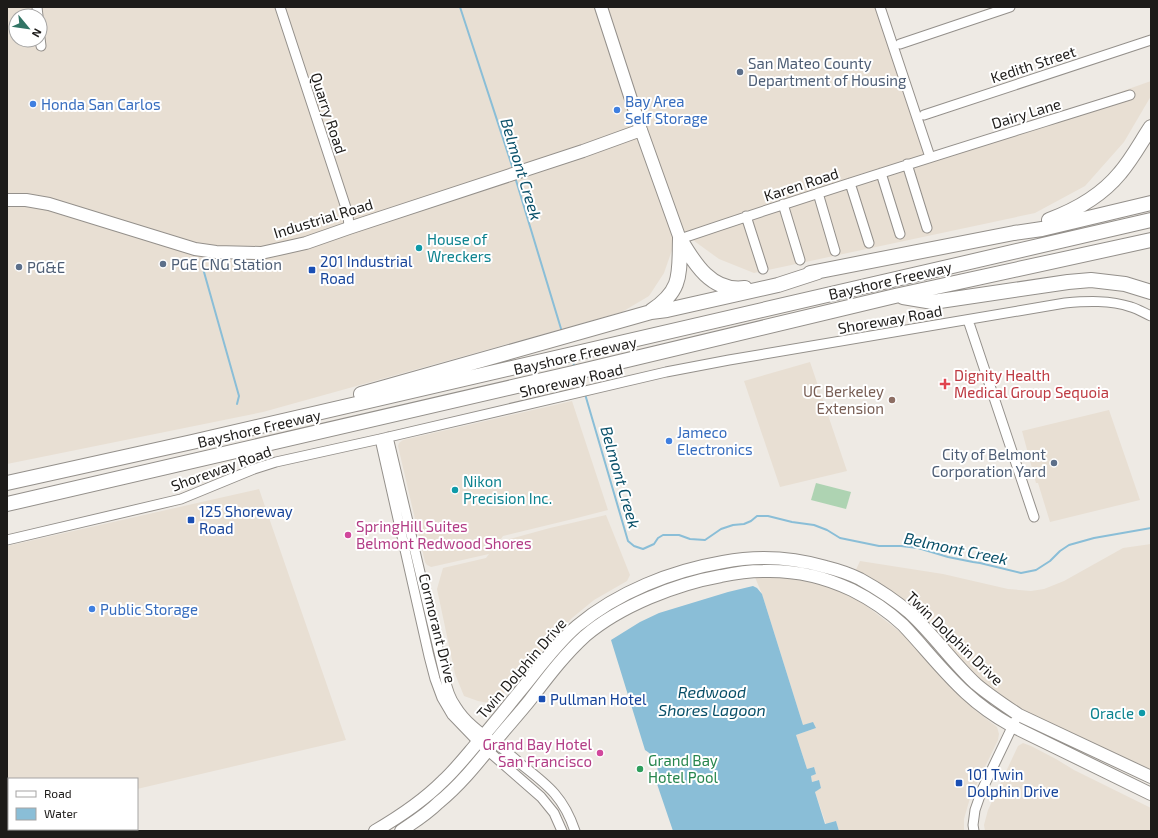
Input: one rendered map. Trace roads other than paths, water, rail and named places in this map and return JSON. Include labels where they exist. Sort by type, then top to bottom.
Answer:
[{"type":"highway","points":[[1014,233],[1074,209],[1106,188],[1121,172],[1151,127]]},
{"type":"highway","points":[[680,239],[693,261],[706,276],[721,285],[740,289],[1014,233],[1042,229],[1151,202]]},
{"type":"highway","name":"Bayshore Freeway","points":[[7,483],[570,355],[1151,220]]},
{"type":"highway","points":[[650,312],[661,305],[668,298],[677,282],[680,272],[680,239]]},
{"type":"highway","name":"Bayshore Freeway","points":[[7,504],[577,372],[895,296],[1151,240]]},
{"type":"highway","points":[[277,422],[366,392],[650,312],[667,310],[778,285],[818,272]]},
{"type":"highway","points":[[895,296],[934,302],[1068,282],[1091,280],[1125,284],[1151,292]]},
{"type":"highway","points":[[7,507],[47,494]]},
{"type":"main road","points":[[601,7],[641,130],[680,239]]},
{"type":"main road","name":"Industrial Road","points":[[7,200],[26,200],[49,204],[195,249],[216,252],[261,253],[306,243],[641,130]]},
{"type":"main road","name":"Twin Dolphin Drive","points":[[401,831],[438,803],[473,768],[486,743],[556,648],[576,628],[597,611],[618,597],[676,574],[705,565],[762,557],[785,558],[810,562],[828,567],[857,578],[880,590],[911,614],[975,683],[999,702],[1019,714],[1151,777]]},
{"type":"main road","name":"Twin Dolphin Drive","points":[[375,831],[391,822],[428,794],[462,762],[486,743],[568,654],[586,636],[604,622],[625,609],[680,587],[708,578],[736,573],[762,571],[807,575],[852,590],[875,603],[902,624],[966,692],[996,717],[1151,794]]},
{"type":"street","name":"Quarry Road","points":[[280,7],[348,214],[349,228]]},
{"type":"street","points":[[880,7],[930,157]]},
{"type":"street","points":[[900,44],[1010,7]]},
{"type":"street","name":"Kedith Street","points":[[924,115],[1151,40]]},
{"type":"street","name":"Dairy Lane","points":[[930,157],[1130,95]]},
{"type":"street","name":"Karen Road","points":[[680,239],[746,216],[930,157]]},
{"type":"street","points":[[907,164],[927,228]]},
{"type":"street","points":[[881,173],[900,234]]},
{"type":"street","points":[[850,183],[869,242]]},
{"type":"street","points":[[818,193],[835,251]]},
{"type":"street","points":[[783,204],[800,260]]},
{"type":"street","points":[[746,216],[763,269]]},
{"type":"street","name":"Shoreway Road","points":[[7,540],[181,499],[254,469],[276,462],[697,365],[1065,303],[1085,301],[1106,302],[1130,307],[1151,316]]},
{"type":"street","points":[[968,320],[1034,517]]},
{"type":"street","name":"Cormorant Drive","points":[[384,438],[448,689],[453,702],[461,714],[486,743]]},
{"type":"street","points":[[974,831],[973,825],[975,810],[982,790],[1019,714]]},
{"type":"street","points":[[486,743],[541,796],[554,813],[562,831]]},
{"type":"street","points":[[486,743],[552,790],[567,811],[575,831]]},
{"type":"water","name":"Redwood Shores Lagoon","points":[[753,586],[762,594],[803,725],[813,722],[816,728],[796,735],[807,769],[814,767],[816,774],[811,776],[812,782],[819,780],[821,788],[815,792],[825,824],[836,821],[839,831],[673,831],[656,781],[658,772],[655,760],[645,750],[611,640],[640,622],[659,613]]},
{"type":"waterway","name":"Belmont Creek","points":[[460,7],[513,169]]},
{"type":"waterway","name":"Belmont Creek","points":[[515,177],[562,332]]},
{"type":"waterway","points":[[202,265],[239,396],[237,404]]},
{"type":"waterway","name":"Belmont Creek","points":[[572,359],[575,368]]},
{"type":"waterway","name":"Belmont Creek","points":[[579,378],[583,388]]},
{"type":"waterway","name":"Belmont Creek","points":[[585,394],[628,541],[634,546],[643,549],[654,544],[658,538],[663,535],[679,535],[690,539],[705,540],[721,529],[733,525],[744,524],[757,516],[768,516],[792,522],[814,525],[827,530],[840,538],[879,546],[918,548],[948,557],[1021,573],[1036,570],[1050,561],[1060,551],[1069,545],[1094,538],[1151,528]]},
{"type":"place","name":"San Mateo County Department of Housing","points":[[740,72]]},
{"type":"place","name":"Honda San Carlos","points":[[33,104]]},
{"type":"place","name":"Bay Area Self Storage","points":[[617,110]]},
{"type":"place","name":"House of Wreckers","points":[[419,248]]},
{"type":"place","name":"PGE CNG Station","points":[[163,264]]},
{"type":"place","name":"PG&E","points":[[19,267]]},
{"type":"place","name":"201 Industrial Road","points":[[312,270]]},
{"type":"place","name":"Dignity Health Medical Group Sequoia","points":[[945,384]]},
{"type":"place","name":"UC Berkeley Extension","points":[[892,400]]},
{"type":"place","name":"Jameco Electronics","points":[[669,441]]},
{"type":"place","name":"City of Belmont Corporation Yard","points":[[1054,463]]},
{"type":"place","name":"Nikon Precision Inc.","points":[[455,490]]},
{"type":"place","name":"125 Shoreway Road","points":[[191,520]]},
{"type":"place","name":"SpringHill Suites Belmont Redwood Shores","points":[[348,535]]},
{"type":"place","name":"Public Storage","points":[[92,609]]},
{"type":"place","name":"Pullman Hotel","points":[[542,699]]},
{"type":"place","name":"Oracle","points":[[1142,713]]},
{"type":"place","name":"Grand Bay Hotel San Francisco","points":[[600,753]]},
{"type":"place","name":"Grand Bay Hotel Pool","points":[[640,769]]},
{"type":"place","name":"101 Twin Dolphin Drive","points":[[959,783]]}]
